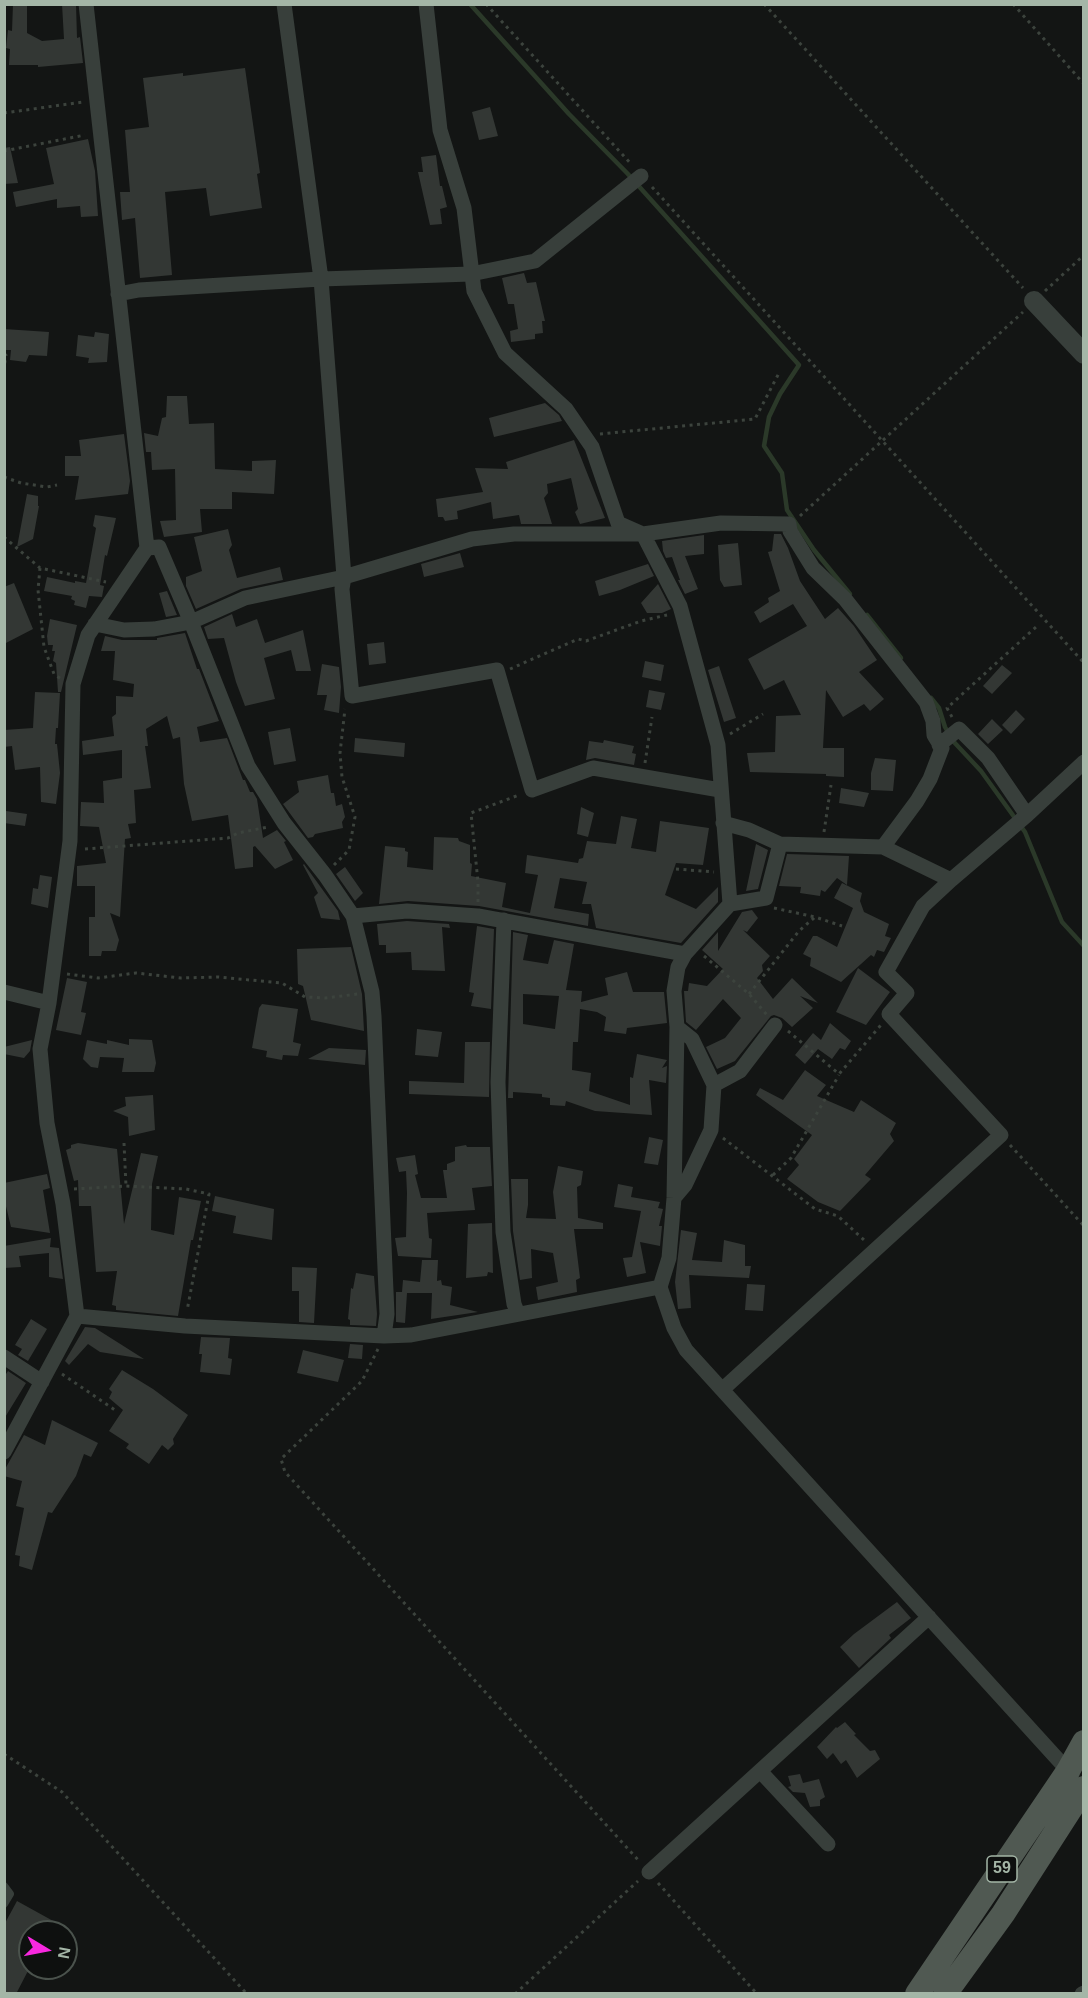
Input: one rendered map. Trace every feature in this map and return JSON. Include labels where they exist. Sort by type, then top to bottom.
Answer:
[{"type":"main road","name":"59","points":[[945,1994],[1003,1914],[1078,1782],[1083,1742]]},
{"type":"main road","name":"59","points":[[917,1994],[1078,1782]]},
{"type":"street","points":[[4,1452],[77,1316],[60,1189],[46,1123],[40,1048],[49,1003],[69,849],[73,684],[87,635],[123,586],[147,548],[86,4]]},
{"type":"street","points":[[284,4],[321,279],[344,577],[342,589],[352,696],[496,670],[532,790],[592,768],[720,790]]},
{"type":"street","points":[[426,4],[441,130],[464,208],[474,291],[505,353],[566,409],[592,447],[618,523],[643,534],[682,612],[718,745],[730,904]]},
{"type":"street","points":[[118,294],[139,290],[321,279],[471,274],[535,261],[641,176]]},
{"type":"street","points":[[1034,301],[1083,354]]},
{"type":"street","points":[[96,624],[124,630],[154,629],[191,622],[245,598],[344,577],[472,539],[514,534],[643,534],[721,523],[789,524],[790,531],[813,568],[845,599],[926,702],[933,721],[934,735],[941,744],[942,748],[930,779],[917,801],[883,847]]},
{"type":"street","points":[[147,548],[159,547],[248,766],[284,823],[325,875],[353,916],[372,992],[387,1314],[384,1336]]},
{"type":"street","points":[[941,744],[958,729],[988,758],[1026,816]]},
{"type":"street","points":[[723,1389],[1001,1135],[890,1014],[908,993],[886,972],[923,906],[1026,816],[1083,762]]},
{"type":"street","points":[[723,823],[748,830],[780,844],[883,847],[951,880]]},
{"type":"street","points":[[780,844],[766,898],[730,904],[685,954],[678,967],[674,991],[677,1027],[674,1198],[669,1258],[660,1287],[674,1328],[686,1350],[1078,1782]]},
{"type":"street","points":[[353,916],[407,911],[478,916],[685,954]]},
{"type":"street","points":[[504,920],[498,1082],[502,1221],[514,1304],[518,1314]]},
{"type":"street","points":[[4,992],[49,1003]]},
{"type":"street","points":[[714,1085],[741,1071],[775,1024]]},
{"type":"street","points":[[674,1198],[686,1185],[711,1130],[714,1085],[692,1039],[677,1027]]},
{"type":"street","points":[[77,1316],[185,1326],[384,1336],[411,1335],[660,1287]]},
{"type":"street","points":[[4,1357],[42,1382]]},
{"type":"street","points":[[649,1872],[929,1617]]},
{"type":"street","points":[[760,1771],[828,1844]]},
{"type":"lane","points":[[4,1887],[10,1894],[4,1905]]},
{"type":"path","points":[[486,4],[1083,663]]},
{"type":"path","points":[[764,4],[1034,301]]},
{"type":"path","points":[[1013,4],[1083,84]]},
{"type":"path","points":[[4,113],[97,100]]},
{"type":"path","points":[[4,151],[100,132]]},
{"type":"path","points":[[803,514],[1083,255]]},
{"type":"path","points":[[4,354],[6,355],[4,368]]},
{"type":"path","points":[[592,447],[596,435],[755,419],[779,373]]},
{"type":"path","points":[[4,477],[21,483],[47,487],[57,485]]},
{"type":"path","points":[[4,537],[40,568],[123,586]]},
{"type":"path","points":[[40,568],[38,590],[44,647],[54,674],[73,684]]},
{"type":"path","points":[[498,674],[578,639],[586,641],[641,621],[682,612]]},
{"type":"path","points":[[958,729],[947,708],[1036,627]]},
{"type":"path","points":[[325,875],[348,850],[355,817],[342,777],[340,753],[345,705],[352,696]]},
{"type":"path","points":[[718,745],[726,736],[763,714]]},
{"type":"path","points":[[643,777],[652,717]]},
{"type":"path","points":[[822,845],[831,785]]},
{"type":"path","points":[[478,916],[478,882],[471,813],[532,790]]},
{"type":"path","points":[[69,849],[228,838],[238,832],[284,823]]},
{"type":"path","points":[[676,869],[727,873]]},
{"type":"path","points":[[766,898],[772,908],[815,917],[842,926]]},
{"type":"path","points":[[749,994],[799,931],[815,917]]},
{"type":"path","points":[[685,954],[700,953],[749,994],[775,1024],[788,1030],[839,1074]]},
{"type":"path","points":[[53,972],[98,978],[136,973],[181,978],[218,977],[282,983],[305,997],[325,998],[372,992]]},
{"type":"path","points":[[773,1175],[791,1158],[839,1074],[890,1014]]},
{"type":"path","points":[[719,1135],[815,1209],[838,1216],[874,1250]]},
{"type":"path","points":[[1001,1135],[1083,1226]]},
{"type":"path","points":[[124,1143],[126,1186]]},
{"type":"path","points":[[60,1189],[126,1186],[186,1189],[209,1194],[185,1326]]},
{"type":"path","points":[[384,1336],[362,1381],[281,1459],[285,1472],[757,1994]]},
{"type":"path","points":[[51,1366],[115,1410]]},
{"type":"path","points":[[4,1754],[62,1792],[247,1994]]},
{"type":"path","points":[[515,1994],[649,1872]]},
{"type":"building","points":[[13,4],[27,4],[27,33],[42,41],[64,39],[62,4],[76,4],[77,38],[80,37],[83,63],[38,67],[38,65],[9,65],[10,49],[6,48],[8,30],[12,31]]},
{"type":"building","points":[[245,68],[260,173],[257,174],[262,208],[210,216],[206,188],[165,192],[172,275],[140,278],[135,218],[122,220],[120,192],[130,192],[125,130],[149,127],[143,78],[183,73],[183,76]]},
{"type":"building","points":[[490,107],[498,136],[479,140],[472,112]]},
{"type":"building","points":[[88,139],[95,171],[98,216],[81,217],[80,206],[57,208],[57,199],[16,207],[13,192],[54,184],[46,148]]},
{"type":"building","points":[[10,147],[18,183],[4,184],[4,148]]},
{"type":"building","points":[[436,155],[440,186],[442,186],[447,207],[440,209],[442,224],[430,225],[418,172],[423,172],[421,157]]},
{"type":"building","points":[[524,273],[527,283],[536,282],[545,321],[542,321],[543,333],[535,334],[535,339],[511,342],[510,331],[518,329],[514,304],[508,304],[502,278]]},
{"type":"building","points":[[4,329],[49,332],[47,356],[29,355],[26,362],[10,360],[11,350],[4,350]]},
{"type":"building","points":[[95,332],[109,334],[107,362],[88,363],[89,358],[76,356],[78,335],[94,337]]},
{"type":"building","points":[[167,396],[187,396],[189,424],[214,423],[215,469],[252,471],[252,461],[276,460],[274,494],[232,492],[232,509],[200,509],[202,532],[164,537],[160,521],[176,520],[175,469],[152,470],[151,452],[146,452],[144,433],[158,436],[162,418],[166,417]]},
{"type":"building","points":[[545,403],[559,415],[562,421],[494,437],[489,418]]},
{"type":"building","points":[[124,434],[130,481],[128,494],[75,500],[79,476],[65,476],[65,456],[81,456],[79,440]]},
{"type":"building","points":[[574,440],[605,518],[580,524],[575,512],[578,509],[571,478],[547,484],[548,493],[544,498],[552,524],[521,524],[519,515],[493,519],[491,502],[457,511],[458,519],[445,521],[443,517],[438,517],[436,499],[483,492],[475,468],[508,469],[506,462]]},
{"type":"building","points":[[27,494],[38,496],[39,506],[33,539],[17,547]]},
{"type":"building","points":[[95,515],[116,518],[107,556],[105,555],[100,585],[104,586],[102,597],[89,596],[86,608],[74,605],[75,601],[71,599],[72,596],[44,591],[47,577],[86,583],[96,528],[93,526]]},
{"type":"building","points":[[228,529],[232,545],[229,550],[237,578],[280,567],[283,580],[241,589],[196,609],[186,586],[186,577],[202,571],[194,537]]},
{"type":"building","points":[[774,534],[781,534],[800,581],[825,619],[838,608],[854,626],[877,660],[859,672],[884,699],[870,711],[864,704],[843,717],[826,690],[823,748],[844,748],[844,777],[826,776],[826,774],[750,772],[747,753],[775,752],[776,716],[801,715],[784,680],[764,690],[748,659],[807,626],[793,604],[760,623],[754,612],[769,602],[768,598],[780,591],[768,552],[772,551]]},
{"type":"building","points":[[704,535],[704,554],[685,556],[698,589],[685,594],[678,580],[680,580],[672,557],[666,558],[662,541]]},
{"type":"building","points":[[738,543],[742,585],[724,587],[720,580],[718,545]]},
{"type":"building","points":[[460,553],[464,567],[424,577],[421,564]]},
{"type":"building","points":[[648,564],[654,576],[599,596],[595,581]]},
{"type":"building","points":[[14,583],[33,629],[4,644],[4,587]]},
{"type":"building","points":[[658,584],[671,609],[662,613],[647,613],[641,603]]},
{"type":"building","points":[[167,591],[177,615],[166,617],[159,593]]},
{"type":"building","points":[[232,614],[236,627],[257,619],[265,643],[303,630],[311,671],[296,671],[291,650],[264,658],[275,699],[245,706],[224,638],[208,639],[204,627]]},
{"type":"building","points":[[50,619],[77,625],[61,692],[58,692],[56,663],[53,661],[55,651],[52,651],[53,645],[48,645]]},
{"type":"building","points":[[185,633],[219,721],[197,727],[200,742],[227,738],[243,780],[257,799],[263,838],[277,830],[286,841],[284,842],[293,860],[275,869],[255,846],[253,847],[253,867],[235,869],[228,815],[192,821],[184,784],[180,737],[173,739],[167,716],[146,729],[148,746],[145,746],[151,788],[134,790],[136,823],[128,824],[131,838],[125,839],[120,917],[110,913],[119,940],[116,951],[102,951],[101,956],[89,956],[89,917],[95,917],[95,886],[77,886],[77,866],[106,863],[99,827],[80,826],[81,802],[104,803],[103,781],[122,778],[122,750],[83,755],[82,741],[114,736],[112,717],[116,714],[116,696],[133,697],[134,684],[113,680],[115,651],[101,651],[105,636],[122,640],[157,640],[157,638]]},
{"type":"building","points":[[384,642],[386,663],[369,665],[367,644]]},
{"type":"building","points":[[645,661],[664,665],[661,681],[642,677]]},
{"type":"building","points":[[322,664],[339,667],[341,687],[339,713],[324,710],[327,695],[317,695]]},
{"type":"building","points":[[1002,665],[1012,673],[992,694],[983,686]]},
{"type":"building","points":[[719,666],[736,718],[724,722],[708,670]]},
{"type":"building","points":[[649,690],[665,693],[661,710],[646,707]]},
{"type":"building","points":[[35,692],[60,693],[55,744],[57,744],[60,773],[56,804],[41,802],[40,767],[15,770],[12,746],[4,747],[4,730],[33,728]]},
{"type":"building","points":[[1016,710],[1025,719],[1011,734],[1002,725]]},
{"type":"building","points":[[992,719],[1003,730],[988,744],[978,734]]},
{"type":"building","points":[[290,728],[296,761],[274,765],[268,732]]},
{"type":"building","points":[[355,738],[405,743],[404,757],[354,752]]},
{"type":"building","points":[[604,740],[634,746],[632,753],[636,754],[634,765],[595,758],[586,760],[589,741],[603,743]]},
{"type":"building","points":[[875,758],[896,760],[893,791],[871,790],[871,773]]},
{"type":"building","points":[[328,775],[336,806],[342,804],[345,817],[342,822],[343,828],[315,834],[308,838],[283,804],[299,792],[297,781]]},
{"type":"building","points":[[841,788],[869,793],[864,807],[839,803]]},
{"type":"building","points":[[581,807],[594,813],[588,837],[577,834]]},
{"type":"building","points":[[6,811],[27,814],[25,826],[4,823]]},
{"type":"building","points":[[621,816],[637,819],[631,848],[656,852],[660,821],[709,828],[703,865],[676,863],[665,895],[696,909],[718,887],[718,902],[681,943],[596,928],[591,904],[582,904],[587,882],[560,878],[554,908],[589,914],[588,926],[479,906],[408,901],[379,904],[385,846],[405,848],[408,852],[407,867],[433,870],[434,837],[458,838],[459,841],[470,845],[471,876],[506,883],[502,907],[530,913],[538,875],[525,873],[527,855],[578,863],[579,859],[583,858],[587,841],[616,844]]},
{"type":"building","points":[[756,844],[768,850],[758,889],[746,891]]},
{"type":"building","points":[[787,854],[849,856],[847,885],[837,878],[825,892],[821,890],[820,896],[800,893],[801,887],[779,886]]},
{"type":"building","points":[[304,864],[338,911],[340,920],[321,918],[314,897],[318,893]]},
{"type":"building","points":[[345,867],[363,893],[355,901],[336,874]]},
{"type":"building","points":[[40,875],[52,877],[48,908],[31,904],[33,888],[38,889]]},
{"type":"building","points":[[842,883],[862,893],[860,901],[864,912],[889,924],[885,936],[891,938],[884,952],[877,950],[874,957],[871,955],[841,982],[810,966],[811,958],[803,954],[813,936],[837,947],[853,908],[834,898]]},
{"type":"building","points":[[752,910],[758,918],[747,932],[743,930],[770,956],[762,965],[763,971],[757,978],[773,999],[792,978],[818,1003],[800,996],[813,1008],[792,1027],[782,1018],[771,1016],[735,1061],[717,1069],[706,1047],[725,1038],[741,1018],[723,999],[696,1030],[686,1022],[684,991],[688,991],[689,983],[707,986],[723,969],[702,950],[718,932],[718,951],[742,912]]},
{"type":"building","points":[[407,921],[449,924],[450,928],[442,927],[445,971],[412,970],[411,952],[386,953],[386,945],[379,945],[377,924]]},
{"type":"building","points":[[477,926],[494,929],[491,1009],[471,1006],[474,993],[469,992]]},
{"type":"building","points":[[513,932],[528,935],[523,960],[548,964],[554,940],[574,944],[566,990],[582,991],[581,1002],[608,995],[605,978],[627,972],[633,992],[664,992],[667,1023],[627,1028],[626,1034],[604,1031],[606,1017],[597,1012],[580,1009],[578,1042],[573,1042],[572,1070],[591,1073],[589,1091],[630,1105],[630,1077],[633,1078],[637,1054],[667,1060],[662,1068],[667,1066],[666,1083],[649,1080],[652,1115],[595,1111],[566,1101],[565,1106],[550,1105],[550,1098],[542,1097],[542,1094],[513,1092],[513,1098],[508,1098]],"holes":[[[523,994],[559,996],[555,1029],[523,1024]]]},
{"type":"building","points":[[351,947],[362,994],[364,1031],[311,1020],[303,986],[298,984],[297,949]]},
{"type":"building","points":[[858,968],[890,992],[866,1025],[836,1012]]},
{"type":"building","points":[[67,978],[87,982],[81,1012],[86,1013],[81,1035],[56,1030]]},
{"type":"building","points":[[262,1004],[298,1009],[293,1042],[301,1044],[298,1056],[283,1055],[282,1060],[266,1057],[267,1051],[252,1048],[259,1008]]},
{"type":"building","points":[[830,1023],[851,1041],[845,1050],[840,1048],[832,1059],[818,1049],[805,1064],[795,1055],[813,1033],[821,1040]]},
{"type":"building","points":[[417,1029],[442,1032],[438,1057],[415,1055]]},
{"type":"building","points":[[129,1039],[152,1040],[156,1063],[154,1072],[122,1072],[124,1058],[100,1057],[98,1068],[91,1067],[83,1059],[87,1040],[107,1044],[107,1040],[129,1045]]},
{"type":"building","points":[[32,1040],[30,1051],[24,1058],[4,1054],[4,1047]]},
{"type":"building","points":[[465,1042],[490,1042],[489,1097],[409,1094],[409,1081],[464,1083]]},
{"type":"building","points":[[329,1048],[366,1050],[365,1065],[308,1059]]},
{"type":"building","points":[[805,1070],[826,1085],[817,1096],[854,1112],[861,1100],[896,1123],[890,1134],[894,1141],[865,1175],[871,1179],[840,1211],[818,1202],[787,1179],[799,1165],[794,1159],[812,1135],[756,1095],[760,1088],[783,1100]]},
{"type":"building","points":[[153,1095],[155,1130],[129,1136],[128,1117],[113,1111],[126,1106],[125,1097]]},
{"type":"building","points":[[649,1137],[663,1140],[658,1165],[644,1163]]},
{"type":"building","points":[[78,1143],[117,1149],[124,1224],[141,1153],[158,1156],[152,1184],[151,1230],[174,1235],[179,1197],[201,1201],[193,1240],[191,1240],[178,1316],[116,1310],[116,1306],[112,1305],[117,1271],[96,1272],[91,1206],[79,1206],[78,1180],[74,1181],[66,1150]]},
{"type":"building","points":[[466,1145],[467,1147],[490,1147],[492,1186],[472,1188],[475,1210],[427,1213],[429,1238],[432,1239],[431,1258],[398,1256],[395,1238],[406,1237],[407,1193],[406,1171],[399,1172],[396,1158],[415,1155],[418,1174],[415,1175],[421,1198],[447,1198],[443,1170],[447,1170],[447,1164],[455,1161],[455,1147]]},
{"type":"building","points":[[558,1166],[583,1171],[581,1185],[577,1187],[578,1218],[603,1223],[603,1229],[574,1229],[580,1278],[576,1280],[577,1292],[538,1300],[536,1287],[558,1282],[553,1253],[531,1249],[532,1278],[520,1280],[513,1231],[511,1179],[528,1179],[526,1218],[556,1219],[553,1192]]},
{"type":"building","points":[[47,1174],[50,1188],[43,1190],[50,1233],[11,1227],[4,1198],[4,1183]]},
{"type":"building","points":[[618,1184],[633,1187],[631,1197],[660,1202],[658,1208],[663,1209],[659,1226],[662,1226],[660,1246],[640,1242],[646,1273],[627,1277],[623,1258],[632,1257],[641,1211],[614,1207]]},
{"type":"building","points":[[215,1196],[274,1209],[272,1240],[233,1233],[236,1216],[212,1211]]},
{"type":"building","points":[[492,1223],[493,1273],[488,1272],[487,1276],[466,1278],[468,1224]]},
{"type":"building","points":[[681,1230],[697,1233],[692,1260],[722,1262],[724,1240],[745,1245],[745,1266],[751,1266],[749,1278],[689,1275],[691,1308],[678,1309],[675,1282]]},
{"type":"building","points":[[51,1238],[50,1247],[59,1248],[63,1279],[49,1277],[49,1253],[19,1256],[21,1267],[4,1268],[4,1246]]},
{"type":"building","points":[[422,1260],[438,1260],[437,1281],[441,1280],[442,1285],[452,1287],[450,1305],[478,1312],[431,1319],[432,1293],[407,1293],[405,1323],[396,1322],[396,1292],[402,1292],[403,1280],[420,1282]]},
{"type":"building","points":[[292,1267],[317,1268],[314,1323],[299,1322],[299,1291],[292,1291]]},
{"type":"building","points":[[356,1273],[374,1276],[376,1326],[350,1325],[348,1319],[351,1288],[353,1289]]},
{"type":"building","points":[[747,1284],[765,1285],[763,1311],[745,1310]]},
{"type":"building","points":[[31,1319],[47,1329],[28,1361],[18,1355],[22,1349],[15,1345]]},
{"type":"building","points":[[85,1327],[95,1328],[144,1359],[100,1352],[88,1344],[69,1365],[65,1361]]},
{"type":"building","points":[[201,1337],[230,1338],[228,1358],[232,1359],[230,1375],[200,1372]]},
{"type":"building","points":[[350,1344],[363,1345],[362,1359],[348,1358]]},
{"type":"building","points":[[303,1350],[344,1360],[338,1382],[297,1373]]},
{"type":"building","points":[[122,1370],[188,1415],[173,1439],[174,1444],[168,1450],[162,1445],[149,1464],[126,1448],[129,1444],[109,1431],[123,1410],[109,1398],[112,1392],[109,1389]]},
{"type":"building","points":[[8,1371],[26,1383],[4,1419],[4,1377]]},
{"type":"building","points":[[52,1420],[98,1443],[91,1457],[84,1454],[76,1476],[52,1513],[48,1512],[32,1570],[19,1566],[20,1556],[15,1555],[24,1508],[16,1506],[22,1481],[4,1476],[4,1471],[24,1435],[45,1445]]},
{"type":"building","points":[[897,1602],[911,1618],[889,1635],[891,1638],[859,1668],[840,1647]]},
{"type":"building","points":[[845,1722],[870,1751],[875,1750],[880,1759],[857,1778],[846,1760],[841,1764],[833,1753],[827,1759],[817,1747],[836,1727]]},
{"type":"building","points":[[800,1774],[803,1783],[819,1779],[825,1797],[820,1800],[820,1806],[810,1807],[805,1793],[793,1792],[788,1787],[791,1786],[788,1776]]},
{"type":"building","points":[[17,1901],[51,1920],[18,1920],[18,1980],[23,1980],[16,1994],[4,1994],[4,1925]]},
{"type":"waterway","points":[[470,4],[569,114],[627,173],[799,365],[780,394],[769,417],[764,446],[782,473],[787,510],[814,550],[850,594]]},
{"type":"waterway","points":[[867,615],[901,658]]},
{"type":"waterway","points":[[931,698],[939,708],[945,727],[953,741],[981,771],[1025,832],[1062,922],[1084,946]]}]
